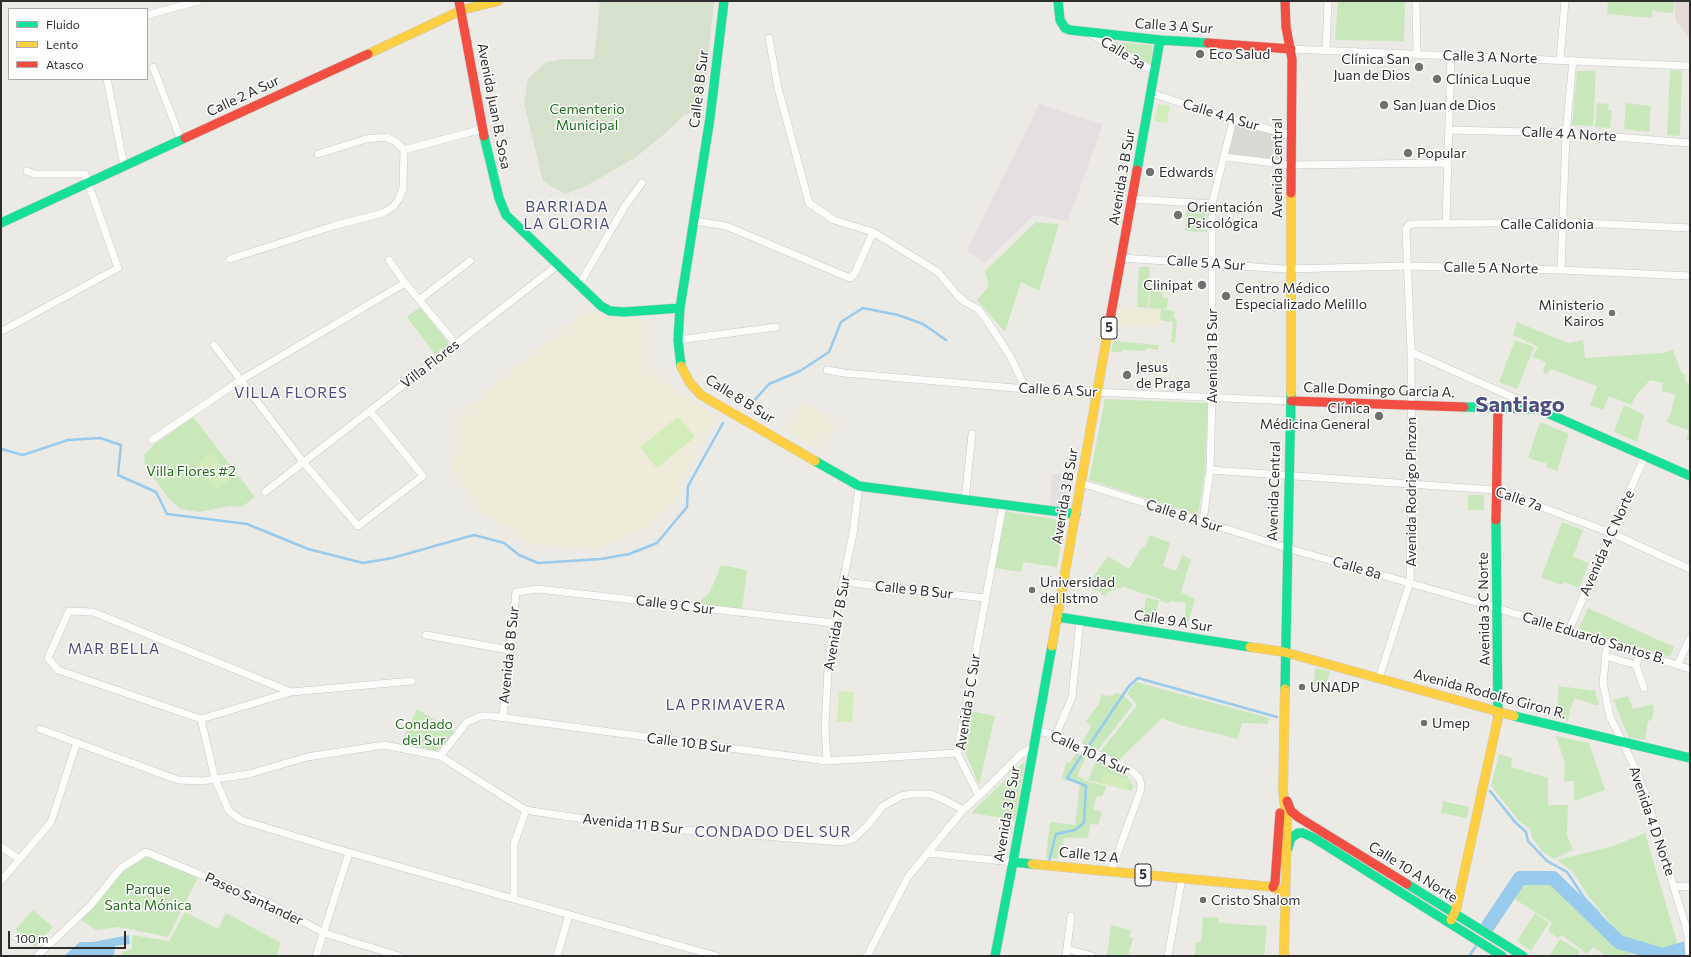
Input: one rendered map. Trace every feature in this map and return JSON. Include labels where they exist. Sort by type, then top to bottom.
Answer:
[{"type":"main road","name":"Calle 2 A Sur","points":[[1,223],[180,140],[460,6],[498,1]]},
{"type":"main road","name":"Calle 8 B Sur","points":[[724,1],[695,221],[680,308],[678,340],[681,365],[690,383],[701,395],[859,486],[1076,514]]},
{"type":"main road","name":"Calle 3 A Sur","points":[[1058,1],[1060,20],[1065,28],[1070,30],[1091,34],[1289,51]]},
{"type":"main road","name":"Avenida Central","points":[[1283,791],[1284,652],[1291,402],[1291,135],[1286,1]]},
{"type":"main road","name":"Avenida Juan B. Sosa","points":[[460,6],[482,129],[498,198],[506,215],[558,265]]},
{"type":"main road","name":"Avenida 3 B Sur","points":[[995,956],[1058,617],[1160,40]]},
{"type":"main road","points":[[558,265],[601,306],[610,311],[645,312],[680,308]]},
{"type":"main road","name":"Calle Domingo Garcia A.","points":[[1291,402],[1538,409],[1690,476]]},
{"type":"main road","name":"Avenida 3 C Norte","points":[[1449,923],[1454,914],[1499,713],[1496,490],[1498,408]]},
{"type":"main road","name":"Calle 9 A Sur","points":[[1058,617],[1284,652]]},
{"type":"main road","name":"Avenida Rodolfo Giron R.","points":[[1284,652],[1499,713],[1690,758]]},
{"type":"main road","points":[[1283,791],[1287,823],[1284,956]]},
{"type":"main road","points":[[1277,889],[1275,882],[1280,802],[1283,791]]},
{"type":"main road","name":"Calle 10 A Norte","points":[[1283,791],[1291,811],[1523,956]]},
{"type":"main road","points":[[1287,823],[1294,821],[1306,821]]},
{"type":"main road","points":[[1277,956],[1277,889],[1284,834],[1287,823]]},
{"type":"main road","name":"Calle 10 A Norte","points":[[1287,855],[1292,838],[1298,833],[1303,833],[1314,838],[1502,956]]},
{"type":"main road","points":[[1016,845],[1020,856],[1028,863]]},
{"type":"main road","name":"Calle 12 A","points":[[1013,862],[1182,878],[1277,889]]},
{"type":"main road","points":[[1381,881],[1391,874]]},
{"type":"street","points":[[148,15],[198,1]]},
{"type":"street","points":[[1326,50],[1328,1]]},
{"type":"street","points":[[1416,1],[1417,55]]},
{"type":"street","points":[[1560,60],[1565,1]]},
{"type":"street","name":"Calle 3a","points":[[1091,34],[1154,72]]},
{"type":"street","points":[[769,38],[778,88],[809,203],[834,220],[873,232],[938,272],[965,302],[978,309],[1010,356],[1026,389]]},
{"type":"street","name":"Calle 3 A Norte","points":[[1289,51],[1326,50],[1690,66]]},
{"type":"street","points":[[1446,224],[1451,56]]},
{"type":"street","points":[[1561,270],[1561,222],[1566,133],[1573,60]]},
{"type":"street","points":[[153,67],[180,140]]},
{"type":"street","points":[[107,80],[124,166]]},
{"type":"street","name":"Calle 4 A Sur","points":[[1151,93],[1233,120],[1291,135]]},
{"type":"street","name":"Avenida 1 B Sur","points":[[1203,522],[1210,470],[1212,397],[1212,204],[1233,120]]},
{"type":"street","points":[[404,150],[482,129]]},
{"type":"street","name":"Calle 4 A Norte","points":[[1449,130],[1566,133],[1690,143]]},
{"type":"street","points":[[230,259],[383,213],[393,207],[399,199],[403,188],[404,150],[396,142],[386,137],[366,139],[318,154]]},
{"type":"street","points":[[1224,157],[1291,165],[1448,163]]},
{"type":"street","points":[[4,330],[118,268],[85,174],[34,174],[27,171]]},
{"type":"street","points":[[579,285],[625,206],[642,183]]},
{"type":"street","points":[[1132,199],[1212,204]]},
{"type":"street","points":[[695,221],[726,226],[850,278],[855,273],[873,232]]},
{"type":"street","name":"Calle Calidonia","points":[[1406,229],[1409,225],[1561,222],[1690,228]]},
{"type":"street","name":"Avenida Rodrigo Pinzon","points":[[1379,678],[1410,582],[1412,483],[1411,352],[1406,229]]},
{"type":"street","name":"Calle 5 A Sur","points":[[1122,258],[1291,268]]},
{"type":"street","points":[[389,260],[405,283],[456,344]]},
{"type":"street","points":[[419,300],[470,260]]},
{"type":"street","name":"Villa Flores","points":[[265,492],[558,265]]},
{"type":"street","name":"Calle 5 A Norte","points":[[1291,268],[1407,266],[1561,270],[1690,276]]},
{"type":"street","points":[[152,440],[240,380],[405,283]]},
{"type":"street","points":[[678,340],[776,327]]},
{"type":"street","points":[[214,345],[304,463],[358,526],[423,476],[370,411]]},
{"type":"street","name":"Calle Domingo Garcia A.","points":[[1411,352],[1538,409]]},
{"type":"street","name":"Calle 6 A Sur","points":[[827,370],[844,373],[1026,389],[1291,402]]},
{"type":"street","points":[[965,500],[972,434]]},
{"type":"street","name":"Avenida 4 C Norte","points":[[1569,630],[1645,456]]},
{"type":"street","name":"Calle 7a","points":[[1210,470],[1289,477],[1412,483],[1496,490],[1611,534],[1690,569]]},
{"type":"street","name":"Calle 8 A Sur","points":[[1082,483],[1287,548]]},
{"type":"street","name":"Avenida 7 B Sur","points":[[827,761],[825,728],[826,690],[834,623],[844,582],[859,486]]},
{"type":"street","name":"Avenida 5 C Sur","points":[[979,796],[957,753],[1003,505]]},
{"type":"street","name":"Calle 8a","points":[[1287,548],[1497,608]]},
{"type":"street","name":"Calle 9 B Sur","points":[[844,582],[985,598]]},
{"type":"street","name":"Calle 9 C Sur","points":[[516,592],[538,589],[834,623]]},
{"type":"street","name":"Avenida 8 B Sur","points":[[503,718],[516,592]]},
{"type":"street","name":"Calle Eduardo Santos B.","points":[[1497,608],[1609,642],[1690,669]]},
{"type":"street","points":[[291,692],[93,612],[69,611],[48,658],[58,670],[201,719],[291,692],[412,681]]},
{"type":"street","points":[[1056,735],[1072,697],[1080,620]]},
{"type":"street","points":[[426,635],[509,650]]},
{"type":"street","points":[[1678,664],[1690,638]]},
{"type":"street","name":"Avenida 4 D Norte","points":[[1609,642],[1605,656],[1603,683],[1610,717],[1623,742],[1646,796],[1674,886],[1688,938],[1689,956]]},
{"type":"street","points":[[1640,652],[1636,665],[1644,688]]},
{"type":"street","points":[[1605,656],[1636,665]]},
{"type":"street","name":"Calle 10 B Sur","points":[[440,756],[467,722],[481,716],[827,761],[957,753]]},
{"type":"street","points":[[201,719],[215,779],[229,811],[241,820],[349,853],[716,956]]},
{"type":"street","points":[[40,729],[178,780],[215,779],[249,774],[307,757],[384,745],[440,756]]},
{"type":"street","name":"Calle 10 A Sur","points":[[1037,731],[1056,735],[1132,771],[1139,778],[1141,784],[1140,792],[1111,872]]},
{"type":"street","points":[[1,881],[51,822],[77,742]]},
{"type":"street","points":[[867,956],[908,877],[927,853],[963,810],[1022,753],[1034,747]]},
{"type":"street","name":"Avenida 11 B Sur","points":[[440,756],[526,810],[630,826],[843,842],[853,839],[866,827],[883,806],[901,796],[911,794],[930,794],[963,810]]},
{"type":"street","points":[[514,899],[514,844],[526,810]]},
{"type":"street","points":[[1,846],[19,859]]},
{"type":"street","name":"Paseo Santander","points":[[37,956],[90,906],[121,868],[146,852],[271,904],[324,933]]},
{"type":"street","points":[[316,956],[349,853]]},
{"type":"street","name":"Calle 12 A","points":[[927,853],[1013,862]]},
{"type":"street","points":[[1168,956],[1182,878]]},
{"type":"street","points":[[1674,886],[1690,887]]},
{"type":"street","points":[[557,956],[569,915]]},
{"type":"street","points":[[1071,916],[1067,953],[1092,956]]},
{"type":"street","points":[[324,933],[399,956]]},
{"type":"shaded area","points":[[1676,1],[1690,1],[1690,39],[1676,21],[1674,8]]},
{"type":"shaded area","points":[[1039,104],[1103,124],[1068,221],[1034,215],[985,263],[968,252],[970,244]]},
{"type":"shaded area","points":[[1234,123],[1282,136],[1283,163],[1226,155]]},
{"type":"shaded area","points":[[591,308],[604,315],[650,321],[646,362],[664,382],[716,416],[683,478],[676,500],[648,528],[595,550],[531,544],[478,509],[452,472],[455,419],[508,374]]},
{"type":"shaded area","points":[[1119,309],[1160,309],[1158,327],[1116,325]]},
{"type":"shaded area","points":[[802,403],[837,424],[821,451],[786,430]]},
{"type":"shaded area","points":[[1052,474],[1073,476],[1069,509],[1050,507]]},
{"type":"green space","name":"Cementerio Municipal","points":[[600,1],[714,1],[704,92],[700,110],[684,115],[663,135],[636,157],[584,187],[565,194],[543,181],[524,103],[528,79],[546,62],[565,59],[594,59]]},
{"type":"green space","points":[[1338,1],[1405,1],[1404,41],[1335,40]]},
{"type":"green space","points":[[1608,1],[1674,1],[1673,13],[1652,11],[1652,18],[1607,14]]},
{"type":"green space","points":[[1114,42],[1153,45],[1150,66],[1113,44]]},
{"type":"green space","points":[[1670,70],[1682,71],[1680,136],[1667,135]]},
{"type":"green space","points":[[1577,71],[1596,71],[1593,126],[1572,125]]},
{"type":"green space","points":[[1597,103],[1609,104],[1608,110],[1612,110],[1610,128],[1595,127]]},
{"type":"green space","points":[[1626,103],[1651,106],[1649,132],[1624,129]]},
{"type":"green space","points":[[1158,104],[1170,106],[1167,123],[1154,121]]},
{"type":"green space","points":[[1187,208],[1208,209],[1207,232],[1185,231]]},
{"type":"green space","points":[[1036,222],[1059,224],[1039,291],[1021,282],[1005,332],[977,300],[989,286],[985,271]]},
{"type":"green space","points":[[1139,267],[1150,267],[1148,308],[1137,307]]},
{"type":"green space","points":[[1150,291],[1163,291],[1162,297],[1168,298],[1167,309],[1149,308]]},
{"type":"green space","points":[[420,307],[449,344],[435,354],[407,317]]},
{"type":"green space","points":[[1161,309],[1175,311],[1174,318],[1177,319],[1175,343],[1171,342],[1173,322],[1160,320]]},
{"type":"green space","points":[[1517,322],[1568,343],[1583,340],[1585,358],[1663,353],[1673,350],[1681,372],[1685,375],[1686,382],[1690,384],[1690,431],[1666,422],[1671,413],[1675,394],[1662,391],[1663,383],[1650,380],[1637,394],[1631,405],[1609,396],[1603,410],[1590,405],[1597,386],[1551,369],[1546,375],[1543,370],[1546,362],[1532,357],[1538,347],[1513,335]]},
{"type":"green space","points":[[1515,340],[1534,347],[1517,389],[1499,382]]},
{"type":"green space","points":[[1113,341],[1158,345],[1158,350],[1147,348],[1145,351],[1122,350],[1121,352],[1111,352]]},
{"type":"green space","points":[[1105,399],[1208,403],[1205,471],[1198,515],[1089,480]]},
{"type":"green space","points":[[1624,405],[1644,415],[1637,442],[1614,432]]},
{"type":"green space","name":"Villa Flores #2","points":[[193,417],[255,497],[242,507],[230,506],[199,512],[181,509],[169,499],[145,466],[144,455],[154,445]]},
{"type":"green space","points":[[678,417],[695,437],[657,468],[640,447]]},
{"type":"green space","points":[[1540,422],[1569,434],[1557,471],[1546,467],[1548,464],[1528,458]]},
{"type":"green space","points":[[1690,431],[1690,441],[1686,439]]},
{"type":"green space","points":[[211,453],[231,479],[216,490],[196,465]]},
{"type":"green space","points":[[1468,495],[1484,495],[1484,510],[1468,510]]},
{"type":"green space","points":[[1004,511],[1065,521],[1057,567],[1023,562],[1021,572],[995,568]]},
{"type":"green space","points":[[1562,522],[1583,530],[1573,557],[1589,563],[1579,588],[1564,582],[1562,585],[1541,577]]},
{"type":"green space","points":[[1150,535],[1170,543],[1163,566],[1176,571],[1182,555],[1191,559],[1181,592],[1195,599],[1187,627],[1184,626],[1186,603],[1170,601],[1169,604],[1161,601],[1160,599],[1124,587],[1108,592],[1106,596],[1101,595],[1101,592],[1093,590],[1094,581],[1091,580],[1108,556],[1129,569],[1142,547],[1144,548]]},
{"type":"green space","points":[[721,565],[747,570],[742,609],[696,605],[710,592]]},
{"type":"green space","points":[[1146,597],[1159,601],[1152,625],[1141,624],[1143,620]]},
{"type":"green space","points":[[1588,608],[1674,647],[1670,657],[1579,629]]},
{"type":"green space","points":[[1315,668],[1330,671],[1325,688],[1314,685]]},
{"type":"green space","points":[[1136,682],[1269,718],[1268,724],[1242,723],[1238,739],[1180,725],[1162,718],[1118,761],[1100,752],[1137,705],[1127,693]]},
{"type":"green space","points":[[1559,686],[1595,691],[1599,705],[1575,698],[1570,709],[1568,721],[1556,718]]},
{"type":"green space","points":[[839,691],[854,692],[852,722],[837,722]]},
{"type":"green space","points":[[1114,693],[1122,694],[1133,705],[1097,751],[1082,743],[1091,727],[1086,721],[1099,704],[1101,695],[1113,696]]},
{"type":"green space","points":[[1628,696],[1633,709],[1653,704],[1654,711],[1652,720],[1648,721],[1645,740],[1629,738],[1613,700]]},
{"type":"green space","name":"Condado del Sur","points":[[417,709],[454,732],[444,745],[436,751],[401,743]]},
{"type":"green space","points":[[970,711],[995,716],[979,785],[963,747]]},
{"type":"green space","points":[[1556,736],[1589,743],[1605,790],[1574,801],[1574,781],[1564,781],[1565,764]]},
{"type":"green space","points":[[1076,753],[1086,757],[1077,776],[1087,781],[1107,786],[1102,797],[1097,796],[1093,809],[1102,812],[1098,825],[1090,824],[1088,838],[1064,838],[1063,845],[1060,845],[1058,859],[1046,858],[1050,822],[1075,825],[1080,784],[1062,779],[1066,762],[1070,763]]},
{"type":"green space","points":[[1499,754],[1512,758],[1511,767],[1548,778],[1548,805],[1568,805],[1567,835],[1573,850],[1554,859],[1542,851],[1532,838],[1530,829],[1520,822],[1491,786]]},
{"type":"green space","points":[[1097,759],[1127,776],[1133,786],[1132,791],[1088,780]]},
{"type":"green space","points":[[1025,761],[1015,820],[971,813]]},
{"type":"green space","points":[[1104,773],[1129,779],[1127,790],[1102,783]]},
{"type":"green space","points":[[1443,801],[1469,807],[1467,818],[1441,813]]},
{"type":"green space","points":[[1645,833],[1678,945],[1661,949],[1621,936],[1589,897],[1572,871],[1557,860],[1611,847]]},
{"type":"green space","name":"Parque Santa Mónica","points":[[147,856],[198,877],[168,937],[119,927],[96,930],[81,920],[122,871]]},
{"type":"green space","points":[[1523,883],[1552,883],[1618,946],[1631,951],[1629,956],[1603,956],[1604,954],[1593,947],[1587,954],[1562,935],[1557,938],[1548,931],[1552,923],[1513,898]]},
{"type":"green space","points":[[33,910],[53,927],[35,947],[15,930]]},
{"type":"green space","points":[[185,912],[218,929],[226,913],[281,943],[276,956],[121,956],[122,952],[132,949],[132,935],[169,941]]},
{"type":"green space","points":[[1535,913],[1549,923],[1531,951],[1517,941]]},
{"type":"green space","points":[[1203,917],[1219,918],[1219,923],[1267,926],[1264,956],[1195,956],[1196,942],[1201,942]]},
{"type":"green space","points":[[1111,925],[1131,930],[1129,937],[1133,938],[1128,956],[1107,955]]},
{"type":"green space","points":[[1560,939],[1580,951],[1577,956],[1549,956]]},
{"type":"water","points":[[129,935],[130,944],[115,946],[114,956],[64,956],[80,942],[93,942]]},
{"type":"waterway","points":[[753,402],[769,384],[800,371],[829,352],[841,322],[863,308],[898,315],[923,324],[946,340]]},
{"type":"waterway","points":[[1,449],[23,455],[68,440],[100,438],[121,445],[118,475],[156,492],[167,514],[247,524],[308,549],[363,563],[392,558],[474,535],[504,543],[519,555],[538,563],[601,559],[629,554],[657,543],[687,507],[688,486],[723,423]]},
{"type":"waterway","points":[[1090,744],[1129,686],[1138,678],[1277,717]]},
{"type":"waterway","points":[[1049,861],[1056,834],[1075,830],[1084,823],[1086,786],[1067,778],[1082,755]]},
{"type":"waterway","points":[[1490,791],[1515,822],[1526,832],[1528,841],[1547,861],[1567,872],[1585,899],[1597,911],[1619,942]]},
{"type":"waterway","points":[[1488,926],[1520,878],[1553,878],[1619,942],[1662,955],[1690,947]]},
{"type":"waterway","points":[[1469,956],[1476,946]]},
{"type":"traffic: fast","points":[[681,366],[678,340],[680,308],[710,118],[724,1]]},
{"type":"traffic: fast","points":[[1058,1],[1060,20],[1065,28],[1070,30],[1160,40]]},
{"type":"traffic: fast","points":[[1137,170],[1160,40],[1208,43]]},
{"type":"traffic: fast","points":[[484,136],[499,198],[506,215],[601,306],[610,311],[624,312],[680,308]]},
{"type":"traffic: fast","points":[[1,223],[185,138]]},
{"type":"traffic: fast","points":[[1285,689],[1291,393]]},
{"type":"traffic: fast","points":[[1464,407],[1538,409],[1690,476]]},
{"type":"traffic: fast","points":[[815,461],[859,486],[1076,514]]},
{"type":"traffic: fast","points":[[1496,520],[1498,718]]},
{"type":"traffic: fast","points":[[1058,617],[1250,647]]},
{"type":"traffic: fast","points":[[1032,864],[1013,862],[1052,646]]},
{"type":"traffic: fast","points":[[1514,716],[1690,758]]},
{"type":"traffic: fast","points":[[1288,848],[1291,838],[1298,833],[1303,833],[1314,838],[1502,956]]},
{"type":"traffic: fast","points":[[995,956],[1013,862]]},
{"type":"traffic: fast","points":[[1407,884],[1523,956]]},
{"type":"traffic: slow","points":[[368,54],[462,10],[498,1]]},
{"type":"traffic: slow","points":[[1291,193],[1291,393]]},
{"type":"traffic: slow","points":[[1052,646],[1109,325]]},
{"type":"traffic: slow","points":[[681,366],[690,383],[701,395],[815,461]]},
{"type":"traffic: slow","points":[[1250,647],[1284,652],[1514,716]]},
{"type":"traffic: slow","points":[[1284,956],[1287,823],[1283,791],[1285,689]]},
{"type":"traffic: slow","points":[[1451,920],[1456,910],[1498,718]]},
{"type":"traffic: slow","points":[[1032,864],[1273,887],[1280,891]]},
{"type":"traffic: jam","points":[[459,1],[484,136]]},
{"type":"traffic: jam","points":[[1285,1],[1286,27],[1292,59],[1291,193]]},
{"type":"traffic: jam","points":[[1208,43],[1291,49]]},
{"type":"traffic: jam","points":[[185,138],[368,54]]},
{"type":"traffic: jam","points":[[1109,325],[1137,170]]},
{"type":"traffic: jam","points":[[1291,401],[1464,407]]},
{"type":"traffic: jam","points":[[1496,520],[1498,408]]},
{"type":"traffic: jam","points":[[1287,801],[1291,811],[1298,817],[1407,884]]},
{"type":"traffic: jam","points":[[1273,887],[1275,882],[1280,813]]},
{"type":"place","name":"Eco Salud","points":[[1200,54]]},
{"type":"place","name":"Clínica San Juan de Dios","points":[[1419,67]]},
{"type":"place","name":"Clínica Luque","points":[[1437,79]]},
{"type":"place","name":"San Juan de Dios","points":[[1384,105]]},
{"type":"place","name":"Popular","points":[[1408,153]]},
{"type":"place","name":"Edwards","points":[[1150,172]]},
{"type":"place","name":"Orientación Psicológica","points":[[1178,215]]},
{"type":"place","name":"Clinipat","points":[[1202,285]]},
{"type":"place","name":"Centro Médico Especializado Melillo","points":[[1226,296]]},
{"type":"place","name":"Ministerio Kairos","points":[[1612,313]]},
{"type":"place","name":"Jesus de Praga","points":[[1127,375]]},
{"type":"place","name":"Clínica Médicina General","points":[[1379,416]]},
{"type":"place","name":"Universidad del Istmo","points":[[1032,590]]},
{"type":"place","name":"UNADP","points":[[1302,687]]},
{"type":"place","name":"Umep","points":[[1424,723]]},
{"type":"place","name":"Cristo Shalom","points":[[1203,900]]},
{"type":"district","name":"BARRIADA LA GLORIA","points":[[567,216]]},
{"type":"district","name":"VILLA FLORES","points":[[291,393]]},
{"type":"district","name":"Santiago","points":[[1520,405]]},
{"type":"district","name":"MAR BELLA","points":[[114,649]]},
{"type":"district","name":"LA PRIMAVERA","points":[[726,705]]},
{"type":"district","name":"CONDADO DEL SUR","points":[[773,832]]}]
